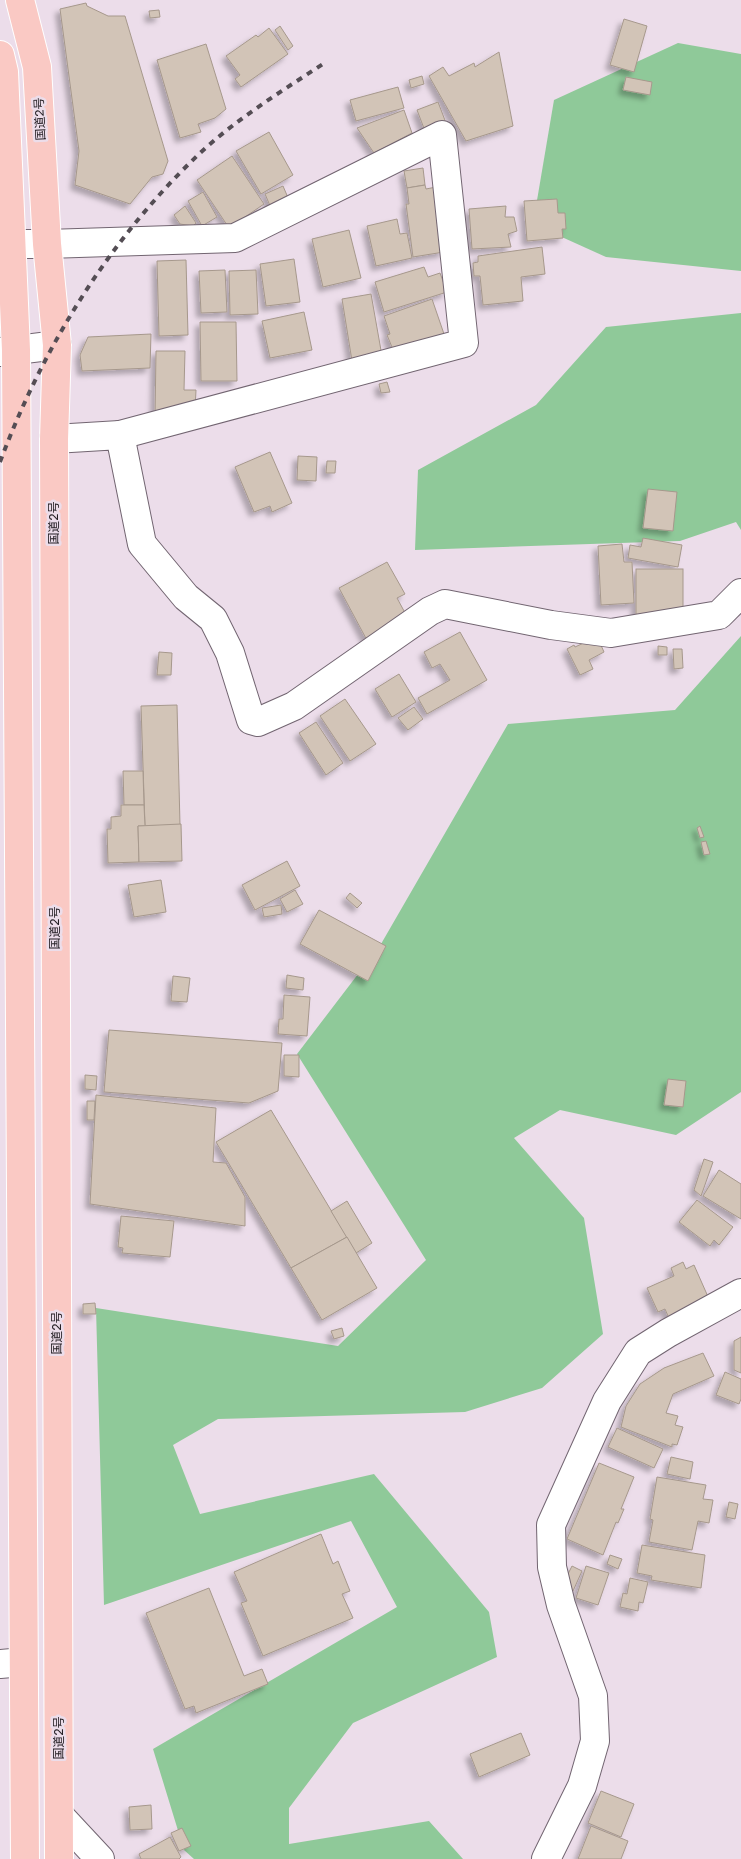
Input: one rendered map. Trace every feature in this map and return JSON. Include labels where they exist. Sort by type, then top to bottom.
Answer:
[{"type":"highway","name":"国道2号","points":[[20,0],[38,67],[47,244],[56,345],[54,439],[59,1859]]},
{"type":"highway","points":[[0,55],[4,72],[12,244],[8,351],[12,1663],[25,1859]]},
{"type":"street","points":[[12,244],[235,238],[442,135],[464,343],[120,435],[54,439]]},
{"type":"street","points":[[8,351],[56,345]]},
{"type":"street","points":[[120,435],[142,544],[186,597],[213,619],[230,653],[251,720],[258,722],[294,706],[430,611],[445,604],[551,625],[610,633],[719,615],[741,593]]},
{"type":"street","points":[[546,1859],[582,1786],[595,1741],[593,1696],[561,1605],[552,1566],[551,1525],[607,1401],[638,1352],[741,1293]]},
{"type":"street","points":[[59,1816],[100,1859]]},
{"type":"green space","points":[[678,43],[741,54],[741,271],[606,257],[533,224],[554,100]]},
{"type":"green space","points":[[741,313],[741,530],[736,522],[680,541],[415,550],[418,470],[536,405],[606,327]]},
{"type":"green space","points":[[741,636],[741,1092],[676,1135],[560,1110],[514,1138],[584,1218],[603,1334],[542,1388],[465,1412],[218,1419],[173,1445],[200,1514],[374,1474],[489,1612],[497,1657],[353,1723],[289,1808],[289,1844],[429,1821],[463,1859],[194,1859],[184,1850],[153,1749],[397,1607],[351,1521],[104,1605],[96,1308],[338,1346],[426,1260],[297,1054],[381,944],[508,724],[675,710]]},
{"type":"building","points":[[86,3],[87,6],[108,16],[125,16],[168,161],[163,174],[152,177],[130,204],[75,185],[79,151],[60,9]]},
{"type":"building","points":[[159,10],[160,17],[150,18],[149,11]]},
{"type":"building","points":[[624,19],[647,26],[634,72],[610,65]]},
{"type":"building","points":[[280,26],[293,46],[288,50],[275,30]]},
{"type":"building","points":[[269,28],[288,54],[241,87],[235,79],[240,75],[226,56],[256,35],[258,37]]},
{"type":"building","points":[[206,44],[226,109],[215,118],[198,124],[201,132],[180,138],[157,60]]},
{"type":"building","points":[[499,52],[513,126],[466,141],[429,76],[443,67],[449,76],[474,63],[475,67]]},
{"type":"building","points":[[422,76],[424,84],[411,88],[409,80]]},
{"type":"building","points":[[626,77],[652,82],[650,95],[623,90]]},
{"type":"building","points":[[398,87],[404,108],[356,121],[350,100]]},
{"type":"building","points":[[438,102],[446,123],[425,131],[417,110]]},
{"type":"building","points":[[404,110],[412,133],[374,153],[357,128]]},
{"type":"building","points":[[269,132],[293,175],[261,194],[236,151]]},
{"type":"building","points":[[232,156],[264,204],[229,228],[197,180]]},
{"type":"building","points":[[423,168],[425,185],[407,188],[404,171]]},
{"type":"building","points":[[425,185],[426,189],[436,187],[441,221],[437,222],[444,252],[413,257],[406,204],[409,204],[407,188]]},
{"type":"building","points":[[283,186],[289,200],[271,208],[265,194]]},
{"type":"building","points":[[203,192],[217,217],[202,226],[188,201]]},
{"type":"building","points":[[557,199],[558,213],[565,213],[566,229],[562,229],[563,238],[527,241],[524,201]]},
{"type":"building","points":[[185,206],[196,223],[193,226],[180,224],[174,215]]},
{"type":"building","points":[[506,206],[505,217],[514,217],[517,231],[508,234],[511,247],[472,249],[469,209]]},
{"type":"building","points":[[397,219],[400,234],[407,233],[412,258],[376,266],[367,226]]},
{"type":"building","points":[[349,230],[361,278],[323,287],[312,239]]},
{"type":"building","points":[[542,247],[545,274],[521,277],[523,301],[483,305],[480,276],[474,276],[473,263],[478,262],[478,256]]},
{"type":"building","points":[[294,259],[300,302],[266,306],[260,264]]},
{"type":"building","points":[[186,260],[188,335],[159,336],[157,261]]},
{"type":"building","points":[[424,267],[428,277],[440,273],[447,292],[384,312],[375,282]]},
{"type":"building","points":[[225,270],[227,312],[201,313],[199,271]]},
{"type":"building","points":[[256,270],[258,314],[230,315],[229,271]]},
{"type":"building","points":[[371,294],[382,356],[352,361],[342,299]]},
{"type":"building","points":[[432,299],[444,334],[394,352],[387,335],[390,334],[384,316]]},
{"type":"building","points":[[304,312],[312,350],[270,358],[262,321]]},
{"type":"building","points":[[200,322],[236,322],[237,381],[201,381]]},
{"type":"building","points":[[151,334],[150,368],[82,371],[80,355],[88,337]]},
{"type":"building","points":[[156,351],[185,351],[184,390],[196,390],[195,410],[155,418]]},
{"type":"building","points":[[387,382],[390,392],[381,393],[379,384]]},
{"type":"building","points":[[270,452],[292,503],[272,512],[270,506],[254,512],[235,467]]},
{"type":"building","points":[[298,456],[317,457],[316,481],[297,480]]},
{"type":"building","points":[[327,461],[336,461],[335,473],[326,473]]},
{"type":"building","points":[[648,489],[677,492],[673,531],[643,528]]},
{"type":"building","points":[[643,538],[682,545],[678,567],[628,558],[630,545],[641,547]]},
{"type":"building","points":[[622,544],[624,562],[632,562],[634,603],[601,605],[598,546]]},
{"type":"building","points":[[387,562],[405,594],[397,598],[410,622],[369,644],[339,588]]},
{"type":"building","points":[[636,569],[683,569],[683,625],[636,625]]},
{"type":"building","points":[[460,632],[487,680],[427,714],[418,698],[450,680],[440,664],[432,668],[424,652]]},
{"type":"building","points":[[588,641],[600,643],[604,652],[589,660],[593,669],[580,675],[567,649]]},
{"type":"building","points":[[658,646],[667,647],[667,655],[658,655]]},
{"type":"building","points":[[673,649],[682,649],[683,668],[674,669]]},
{"type":"building","points":[[159,652],[172,653],[171,675],[157,675]]},
{"type":"building","points":[[399,674],[416,702],[392,717],[375,689]]},
{"type":"building","points":[[345,699],[376,744],[350,761],[320,716]]},
{"type":"building","points":[[177,705],[180,825],[145,826],[141,706]]},
{"type":"building","points":[[414,707],[423,719],[408,730],[398,718]]},
{"type":"building","points":[[316,722],[343,763],[326,775],[299,733]]},
{"type":"building","points":[[123,771],[143,771],[144,805],[124,805]]},
{"type":"building","points":[[121,805],[144,805],[145,826],[138,826],[139,862],[108,863],[107,829],[111,829],[111,817],[121,816]]},
{"type":"building","points":[[181,824],[182,861],[139,862],[138,826]]},
{"type":"building","points":[[700,826],[704,837],[700,838],[697,828]]},
{"type":"building","points":[[706,841],[710,854],[704,855],[701,842]]},
{"type":"building","points":[[287,861],[300,886],[255,910],[242,885]]},
{"type":"building","points":[[161,880],[166,912],[134,917],[128,885]]},
{"type":"building","points":[[295,890],[303,904],[287,912],[280,899]]},
{"type":"building","points":[[350,893],[362,903],[357,908],[346,898]]},
{"type":"building","points":[[281,905],[282,914],[264,917],[262,908]]},
{"type":"building","points":[[319,910],[386,946],[368,981],[300,944]]},
{"type":"building","points":[[287,975],[304,978],[303,990],[286,988]]},
{"type":"building","points":[[173,976],[190,978],[187,1002],[171,1001]]},
{"type":"building","points":[[284,995],[310,997],[307,1036],[278,1034],[279,1019],[283,1019]]},
{"type":"building","points":[[109,1030],[282,1043],[278,1091],[249,1103],[104,1092]]},
{"type":"building","points":[[284,1055],[299,1055],[299,1077],[284,1076]]},
{"type":"building","points":[[85,1075],[97,1076],[96,1090],[85,1089]]},
{"type":"building","points":[[668,1079],[686,1081],[683,1107],[664,1105]]},
{"type":"building","points":[[96,1095],[216,1108],[213,1162],[226,1163],[245,1197],[245,1226],[90,1204]]},
{"type":"building","points":[[87,1101],[95,1101],[94,1120],[87,1120]]},
{"type":"building","points":[[271,1110],[347,1237],[291,1268],[216,1142]]},
{"type":"building","points":[[704,1159],[713,1162],[701,1196],[694,1190]]},
{"type":"building","points":[[719,1170],[741,1184],[741,1219],[703,1196]]},
{"type":"building","points":[[697,1200],[733,1227],[719,1245],[714,1240],[710,1246],[679,1222]]},
{"type":"building","points":[[347,1201],[372,1243],[356,1253],[331,1211]]},
{"type":"building","points":[[121,1216],[174,1221],[170,1257],[122,1253],[123,1248],[118,1247]]},
{"type":"building","points":[[347,1237],[377,1288],[322,1320],[291,1268]]},
{"type":"building","points":[[683,1262],[686,1269],[694,1265],[713,1308],[671,1323],[665,1309],[658,1312],[647,1288],[674,1276],[671,1268]]},
{"type":"building","points":[[95,1303],[96,1314],[83,1314],[83,1304]]},
{"type":"building","points":[[342,1328],[344,1336],[334,1339],[331,1331]]},
{"type":"building","points":[[741,1337],[741,1373],[734,1370],[734,1341]]},
{"type":"building","points":[[703,1353],[714,1376],[673,1394],[666,1413],[678,1416],[675,1425],[683,1427],[677,1445],[672,1444],[672,1447],[621,1427],[626,1406],[640,1384],[664,1368]]},
{"type":"building","points":[[725,1372],[741,1379],[741,1399],[739,1404],[716,1395]]},
{"type":"building","points":[[617,1428],[663,1449],[654,1468],[608,1447]]},
{"type":"building","points":[[671,1457],[693,1462],[690,1479],[667,1474]]},
{"type":"building","points":[[599,1463],[634,1477],[621,1509],[624,1509],[618,1523],[616,1522],[603,1555],[567,1539]]},
{"type":"building","points":[[657,1477],[706,1485],[703,1499],[713,1500],[709,1523],[698,1521],[692,1550],[649,1542],[653,1520],[650,1519]]},
{"type":"building","points":[[729,1502],[738,1504],[735,1519],[726,1517]]},
{"type":"building","points":[[321,1534],[333,1564],[338,1561],[350,1591],[342,1594],[353,1618],[263,1656],[241,1603],[247,1601],[234,1572]]},
{"type":"building","points":[[642,1545],[705,1555],[701,1588],[651,1580],[652,1576],[637,1573]]},
{"type":"building","points":[[610,1555],[622,1559],[618,1569],[607,1564]]},
{"type":"building","points":[[572,1566],[582,1571],[573,1591],[562,1586]]},
{"type":"building","points":[[586,1566],[609,1573],[598,1605],[576,1598]]},
{"type":"building","points":[[630,1578],[648,1582],[643,1603],[639,1602],[638,1611],[620,1607],[623,1593],[627,1594]]},
{"type":"building","points":[[209,1588],[244,1676],[262,1669],[268,1684],[196,1713],[194,1706],[185,1709],[146,1613]]},
{"type":"building","points":[[521,1733],[530,1755],[479,1777],[470,1754]]},
{"type":"building","points":[[601,1791],[634,1804],[621,1837],[588,1823]]},
{"type":"building","points":[[151,1805],[152,1829],[130,1830],[129,1807]]},
{"type":"building","points":[[591,1826],[628,1841],[621,1859],[578,1859]]},
{"type":"building","points":[[182,1828],[191,1846],[179,1851],[171,1833]]},
{"type":"building","points":[[170,1837],[181,1857],[179,1859],[141,1859],[139,1854]]},
{"type":"railway","points":[[0,462],[17,419],[58,337],[82,297],[136,223],[198,155],[228,129],[326,62]]}]
